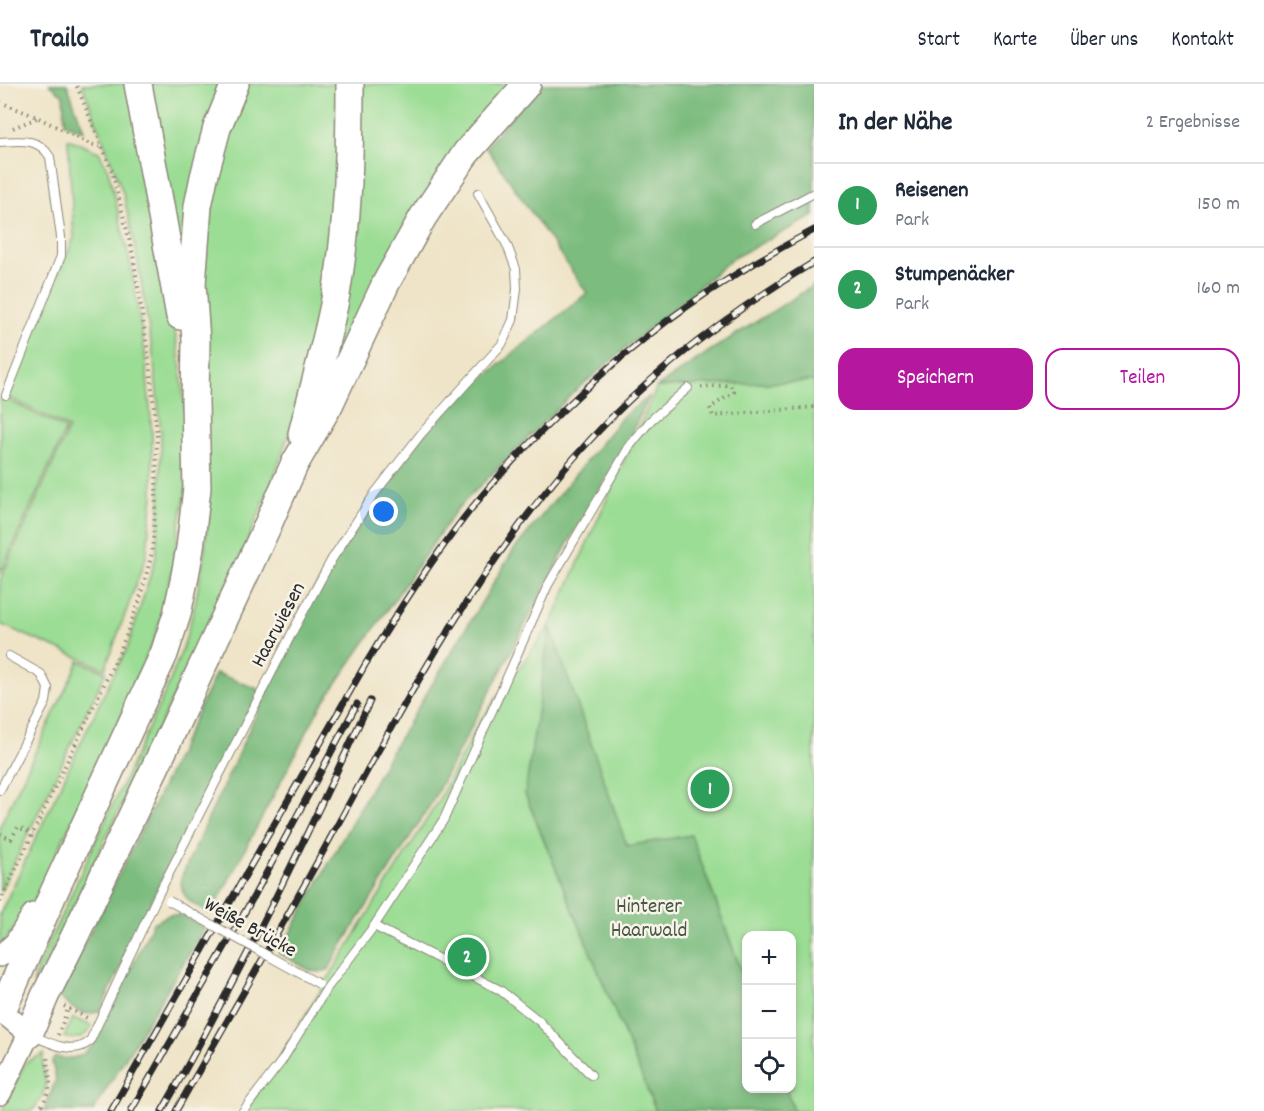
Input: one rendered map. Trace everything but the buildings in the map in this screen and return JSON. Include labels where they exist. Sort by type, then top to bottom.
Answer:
[{"type":"highway","points":[[138,84],[195,401]]},
{"type":"highway","points":[[0,1017],[54,892],[160,663],[177,614],[190,548],[196,498],[196,341],[192,284],[198,206],[217,128],[235,84]]},
{"type":"highway","points":[[294,465],[334,303],[348,190],[350,84]]},
{"type":"highway","points":[[29,1034],[267,529],[294,465],[329,405],[386,283],[423,217],[466,153],[528,84]]},
{"type":"street","points":[[0,956],[15,943],[32,916],[54,892]]},
{"type":"street","points":[[0,1017],[29,1034],[0,1094]]},
{"type":"lane","points":[[0,142],[30,141],[45,150],[50,157],[61,237],[61,256],[6,394]]},
{"type":"lane","name":"Haarwiesen","points":[[29,1034],[63,1048],[80,1047],[90,1041],[158,895],[332,559],[375,493],[421,434],[502,344],[513,320],[517,289],[516,269],[507,245],[478,193]]},
{"type":"lane","points":[[755,224],[814,193]]},
{"type":"lane","points":[[243,1111],[281,1062],[323,986],[374,926],[444,819],[548,585],[629,447],[662,409],[688,388]]},
{"type":"lane","points":[[0,790],[46,702],[48,688],[41,674],[9,656]]},
{"type":"lane","name":"Weiße Brücke","points":[[158,895],[323,986]]},
{"type":"lane","points":[[374,926],[500,990],[539,1021],[591,1075]]},
{"type":"path","points":[[0,902],[120,651],[139,602],[151,557],[154,530],[157,433],[133,255],[112,171],[76,84]]},
{"type":"path","points":[[0,102],[37,117],[90,144],[102,147]]},
{"type":"path","points":[[9,130],[37,117]]},
{"type":"path","points":[[688,388],[730,385],[734,392],[710,408],[712,416],[814,407]]},
{"type":"path","points":[[0,834],[11,839],[18,827],[33,834]]},
{"type":"path","points":[[39,1111],[49,1089],[50,1081],[46,1062]]},
{"type":"green space","points":[[49,84],[67,84],[84,131],[65,124],[63,95]]},
{"type":"green space","points":[[82,84],[130,84],[180,362],[185,413],[186,491],[173,567],[154,640],[133,684],[135,686],[30,910],[0,946],[0,914],[127,649],[156,557],[161,432],[153,354],[136,251],[123,193]]},
{"type":"green space","points":[[146,84],[228,84],[186,278]]},
{"type":"green space","points":[[246,84],[342,84],[333,266],[293,422],[272,482],[245,547],[43,969],[33,984],[36,970],[168,686],[194,609],[209,511],[206,511],[201,300],[214,162]]},
{"type":"green space","points":[[357,84],[511,84],[325,389]]},
{"type":"green space","points":[[541,84],[814,84],[814,216],[733,258],[574,392],[457,509],[320,707],[211,914],[186,897],[181,878],[312,593],[424,433],[478,382],[587,293],[486,147]]},
{"type":"green space","points":[[68,139],[99,152],[108,170],[131,266],[145,353],[152,432],[153,495],[146,557],[105,669],[0,624],[0,580],[69,428],[6,396],[74,238]]},
{"type":"green space","points":[[814,285],[814,381],[657,387],[710,351]]},
{"type":"green space","points":[[814,381],[814,1111],[794,1111],[787,1093],[796,1093],[796,931],[742,931],[742,973],[691,835],[627,846],[525,794],[656,1111],[246,1111],[437,803],[480,721],[550,626],[657,387]]},
{"type":"green space","points":[[650,396],[619,457],[574,532],[432,802],[328,970],[318,972],[309,970],[279,953],[388,757],[513,551],[623,416]]},
{"type":"green space","points":[[0,399],[6,399],[66,429],[0,574]]},
{"type":"green space","name":"Hinterer Haarwald","points":[[550,626],[627,846],[691,835],[742,973],[742,1093],[787,1093],[794,1111],[656,1111],[525,794]]},
{"type":"green space","points":[[79,661],[106,672],[0,892],[0,826]]},
{"type":"green space","points":[[216,673],[260,690],[162,879],[101,1009],[90,1013],[78,1011],[58,996],[152,809]]},
{"type":"green space","points":[[169,915],[182,915],[205,928],[93,1111],[44,1111],[56,1079],[52,1062],[55,1057],[73,1058],[83,1054],[96,1041],[153,923]]},
{"type":"green space","points":[[73,1018],[92,1026],[80,1037],[73,1039],[64,1037]]},
{"type":"green space","points":[[44,1054],[42,1063],[45,1088],[33,1111],[2,1111],[26,1062]]},
{"type":"railway","points":[[111,1111],[365,665],[400,608],[475,504],[550,423],[641,341],[705,294],[759,260],[814,230]]},
{"type":"railway","points":[[176,1111],[411,694],[476,587],[512,536],[549,487],[590,440],[641,389],[724,321],[814,262]]},
{"type":"railway","points":[[162,1111],[270,908],[370,701]]},
{"type":"railway","points":[[131,1111],[254,896],[357,704]]},
{"type":"place","name":"Reisenen","points":[[710,789]]},
{"type":"place","name":"Stumpenäcker","points":[[467,957]]}]
